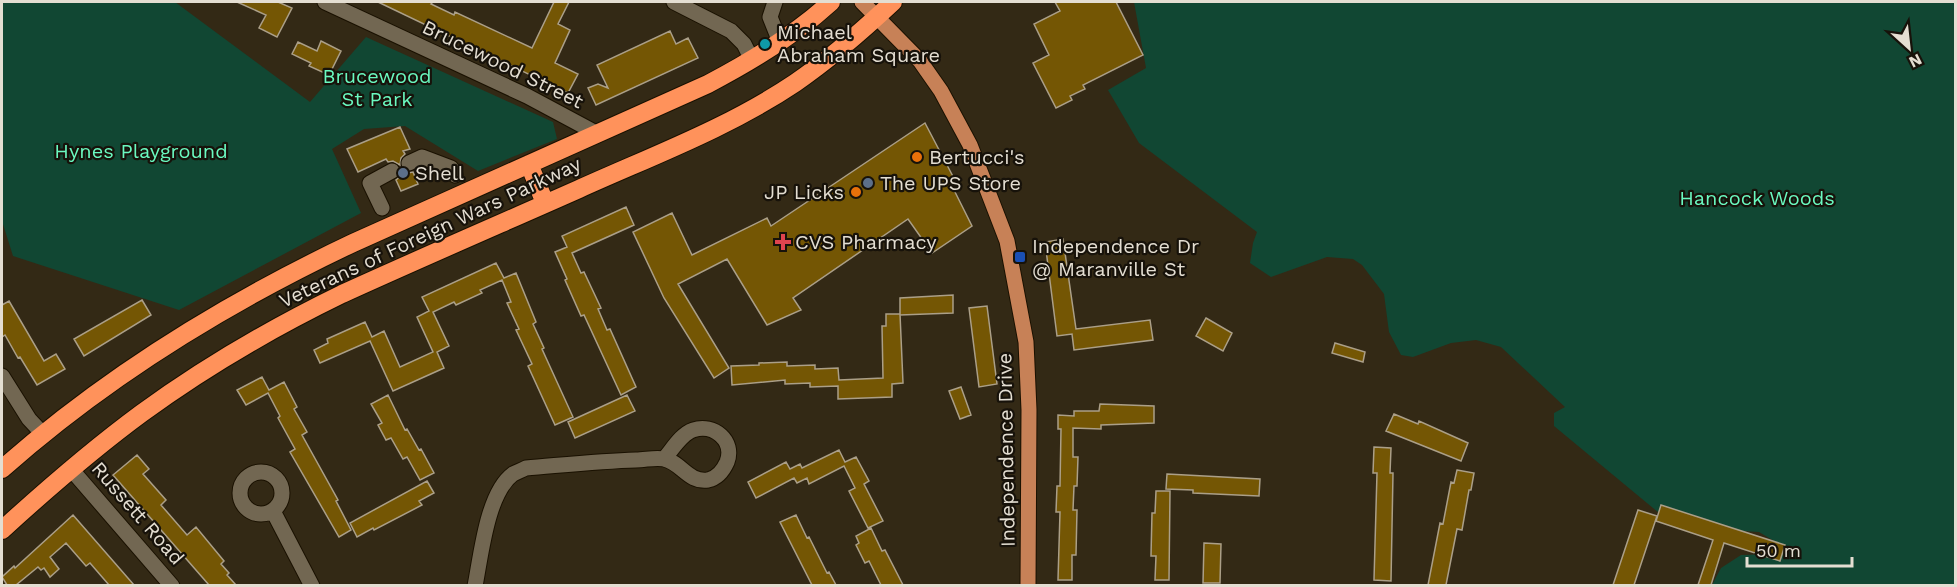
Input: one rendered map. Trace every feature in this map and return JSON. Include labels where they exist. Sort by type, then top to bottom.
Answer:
[{"type":"highway","name":"Veterans of Foreign Wars Parkway","points":[[2,469],[43,434],[124,372],[252,293],[353,243],[683,96],[752,60],[780,42],[831,2]]},
{"type":"highway","name":"Veterans of Foreign Wars Parkway","points":[[2,530],[71,469],[163,399],[228,356],[342,294],[686,141],[764,101],[823,62],[893,2]]},
{"type":"highway","points":[[530,164],[546,203]]},
{"type":"main road","name":"Independence Drive","points":[[862,2],[920,60],[941,91],[970,145],[1007,242],[1026,342],[1029,410],[1028,585]]},
{"type":"street","name":"Brucewood Street","points":[[324,2],[527,96],[598,134]]},
{"type":"street","points":[[674,2],[731,31],[744,44],[752,60]]},
{"type":"street","points":[[775,2],[770,17],[780,42]]},
{"type":"street","points":[[409,164],[422,158],[451,168],[456,174]]},
{"type":"street","points":[[382,208],[370,183],[392,171]]},
{"type":"street","points":[[2,376],[29,418],[43,434]]},
{"type":"street","points":[[475,585],[484,534],[495,502],[512,475],[526,468],[664,459]]},
{"type":"street","name":"Russett Road","points":[[71,469],[172,585]]},
{"type":"street","points":[[273,511],[312,585]]},
{"type":"green space","name":"Hynes Playground","points":[[2,2],[175,2],[310,102],[366,37],[553,122],[557,139],[478,171],[405,126],[364,129],[332,149],[361,213],[179,310],[13,256],[2,221]]},
{"type":"green space","name":"Hancock Woods","points":[[1134,2],[1955,2],[1955,585],[1712,585],[1721,568],[1741,555],[1775,554],[1781,545],[1759,532],[1694,528],[1659,513],[1554,426],[1554,413],[1565,407],[1501,347],[1476,340],[1451,343],[1413,357],[1401,355],[1389,332],[1384,294],[1362,265],[1353,259],[1327,257],[1271,277],[1250,263],[1257,232],[1139,143],[1108,90],[1146,68]]},
{"type":"building","points":[[237,2],[278,2],[292,8],[277,37],[259,28],[266,15]]},
{"type":"building","points":[[378,2],[433,2],[431,4],[454,15],[455,12],[532,48],[554,2],[569,2],[558,24],[570,30],[555,63],[578,74],[568,93]]},
{"type":"building","points":[[1055,2],[1116,2],[1143,55],[1083,85],[1085,89],[1070,96],[1072,100],[1056,108],[1033,63],[1049,55],[1034,24],[1060,11]]},
{"type":"building","points":[[670,31],[676,44],[688,38],[698,58],[596,105],[588,88],[598,84],[608,88],[597,65]]},
{"type":"building","points":[[321,41],[341,51],[329,75],[309,66],[311,63],[292,54],[298,42],[317,51]]},
{"type":"building","points":[[925,123],[958,186],[953,188],[972,226],[932,253],[908,219],[793,298],[801,310],[767,325],[727,259],[678,284],[729,368],[714,378],[664,298],[633,232],[672,213],[692,255],[767,218],[771,226]]},
{"type":"building","points":[[400,127],[410,149],[403,151],[405,154],[401,158],[400,165],[393,161],[388,162],[386,159],[358,172],[347,149]]},
{"type":"building","points":[[401,168],[408,173],[413,172],[418,184],[401,191],[396,180],[401,176]]},
{"type":"building","points":[[626,207],[634,225],[572,253],[581,273],[584,272],[601,308],[598,309],[607,330],[610,329],[636,387],[621,395],[584,315],[581,316],[555,252],[567,247],[562,236]]},
{"type":"building","points":[[1063,239],[1076,329],[1150,320],[1153,340],[1074,350],[1072,334],[1057,336],[1045,242]]},
{"type":"building","points":[[496,263],[504,278],[516,273],[536,322],[533,324],[544,348],[542,349],[573,417],[555,425],[528,366],[532,364],[516,330],[519,329],[507,303],[511,302],[502,280],[480,290],[482,293],[433,312],[449,346],[437,352],[444,368],[393,391],[370,341],[320,363],[314,350],[328,343],[327,339],[365,322],[372,337],[384,331],[400,367],[433,352],[417,317],[429,311],[422,297]]},
{"type":"building","points":[[953,295],[953,313],[900,315],[900,298]]},
{"type":"building","points":[[142,300],[151,315],[84,356],[74,339]]},
{"type":"building","points":[[9,301],[44,361],[56,354],[65,369],[37,385],[5,335],[2,337],[2,305]]},
{"type":"building","points":[[987,306],[997,384],[979,387],[969,308]]},
{"type":"building","points":[[886,314],[900,314],[903,383],[892,384],[892,397],[838,399],[838,386],[810,387],[810,383],[785,384],[785,380],[732,385],[731,366],[759,365],[759,363],[787,362],[787,366],[815,365],[815,369],[838,368],[839,380],[883,378],[882,326],[886,326]]},
{"type":"building","points":[[1206,318],[1232,333],[1223,351],[1196,336]]},
{"type":"building","points":[[1335,343],[1365,352],[1363,362],[1332,353]]},
{"type":"building","points":[[262,377],[269,390],[284,382],[297,407],[294,409],[307,432],[302,435],[338,500],[336,501],[351,530],[339,537],[290,452],[295,449],[278,418],[280,416],[268,393],[246,405],[237,390]]},
{"type":"building","points":[[961,387],[971,415],[960,419],[949,391]]},
{"type":"building","points":[[388,395],[405,430],[407,429],[419,450],[421,449],[434,473],[420,480],[407,457],[403,459],[391,438],[386,440],[378,425],[382,423],[371,404]]},
{"type":"building","points":[[627,395],[635,411],[575,438],[568,422]]},
{"type":"building","points":[[1100,404],[1154,406],[1154,423],[1101,425],[1101,429],[1073,428],[1073,457],[1078,457],[1073,510],[1077,510],[1076,555],[1072,555],[1072,580],[1058,580],[1060,512],[1056,512],[1057,486],[1060,486],[1061,429],[1058,429],[1058,415],[1074,416],[1074,411],[1099,411]]},
{"type":"building","points":[[1394,414],[1418,424],[1419,421],[1468,443],[1461,461],[1386,431]]},
{"type":"building","points":[[1374,447],[1391,448],[1390,473],[1393,473],[1391,581],[1374,580],[1377,473],[1373,473]]},
{"type":"building","points":[[839,450],[845,462],[856,457],[869,481],[864,484],[883,521],[868,528],[849,491],[855,488],[844,466],[809,484],[807,478],[797,483],[794,478],[756,498],[748,482],[786,462],[790,469],[800,464],[802,468]]},
{"type":"building","points":[[137,455],[149,469],[143,474],[166,500],[161,505],[187,535],[196,527],[224,561],[221,564],[236,585],[209,585],[113,475]]},
{"type":"building","points":[[1457,470],[1474,473],[1462,530],[1457,529],[1446,585],[1428,585],[1440,523],[1443,524],[1451,482],[1454,483]]},
{"type":"building","points":[[1167,474],[1260,479],[1259,496],[1193,493],[1193,490],[1166,489]]},
{"type":"building","points":[[427,481],[434,493],[419,501],[422,505],[357,537],[350,523]]},
{"type":"building","points":[[1156,491],[1170,491],[1169,580],[1155,580],[1156,556],[1151,556],[1152,513],[1155,513]]},
{"type":"building","points":[[1661,505],[1785,545],[1780,561],[1724,543],[1711,585],[1698,585],[1713,540],[1656,521]]},
{"type":"building","points":[[1638,510],[1657,516],[1634,585],[1613,585]]},
{"type":"building","points":[[73,515],[134,585],[109,585],[90,563],[86,566],[66,543],[50,557],[59,569],[50,577],[44,568],[41,570],[38,567],[16,585],[7,585],[2,577]]},
{"type":"building","points":[[796,515],[827,573],[829,572],[836,585],[812,585],[780,522]]},
{"type":"building","points":[[871,528],[903,585],[881,585],[869,561],[865,563],[856,545],[859,543],[856,536]]},
{"type":"building","points":[[1204,543],[1221,544],[1220,583],[1203,583]]},
{"type":"place","name":"Michael Abraham Square","points":[[765,44]]},
{"type":"place","name":"Bertucci's","points":[[917,157]]},
{"type":"place","name":"Shell","points":[[403,173]]},
{"type":"place","name":"The UPS Store","points":[[868,183]]},
{"type":"place","name":"JP Licks","points":[[856,192]]},
{"type":"place","name":"CVS Pharmacy","points":[[783,242]]},
{"type":"place","name":"Independence Dr @ Maranville St","points":[[1020,257]]},
{"type":"park label","name":"Brucewood St Park","points":[[377,88]]}]
